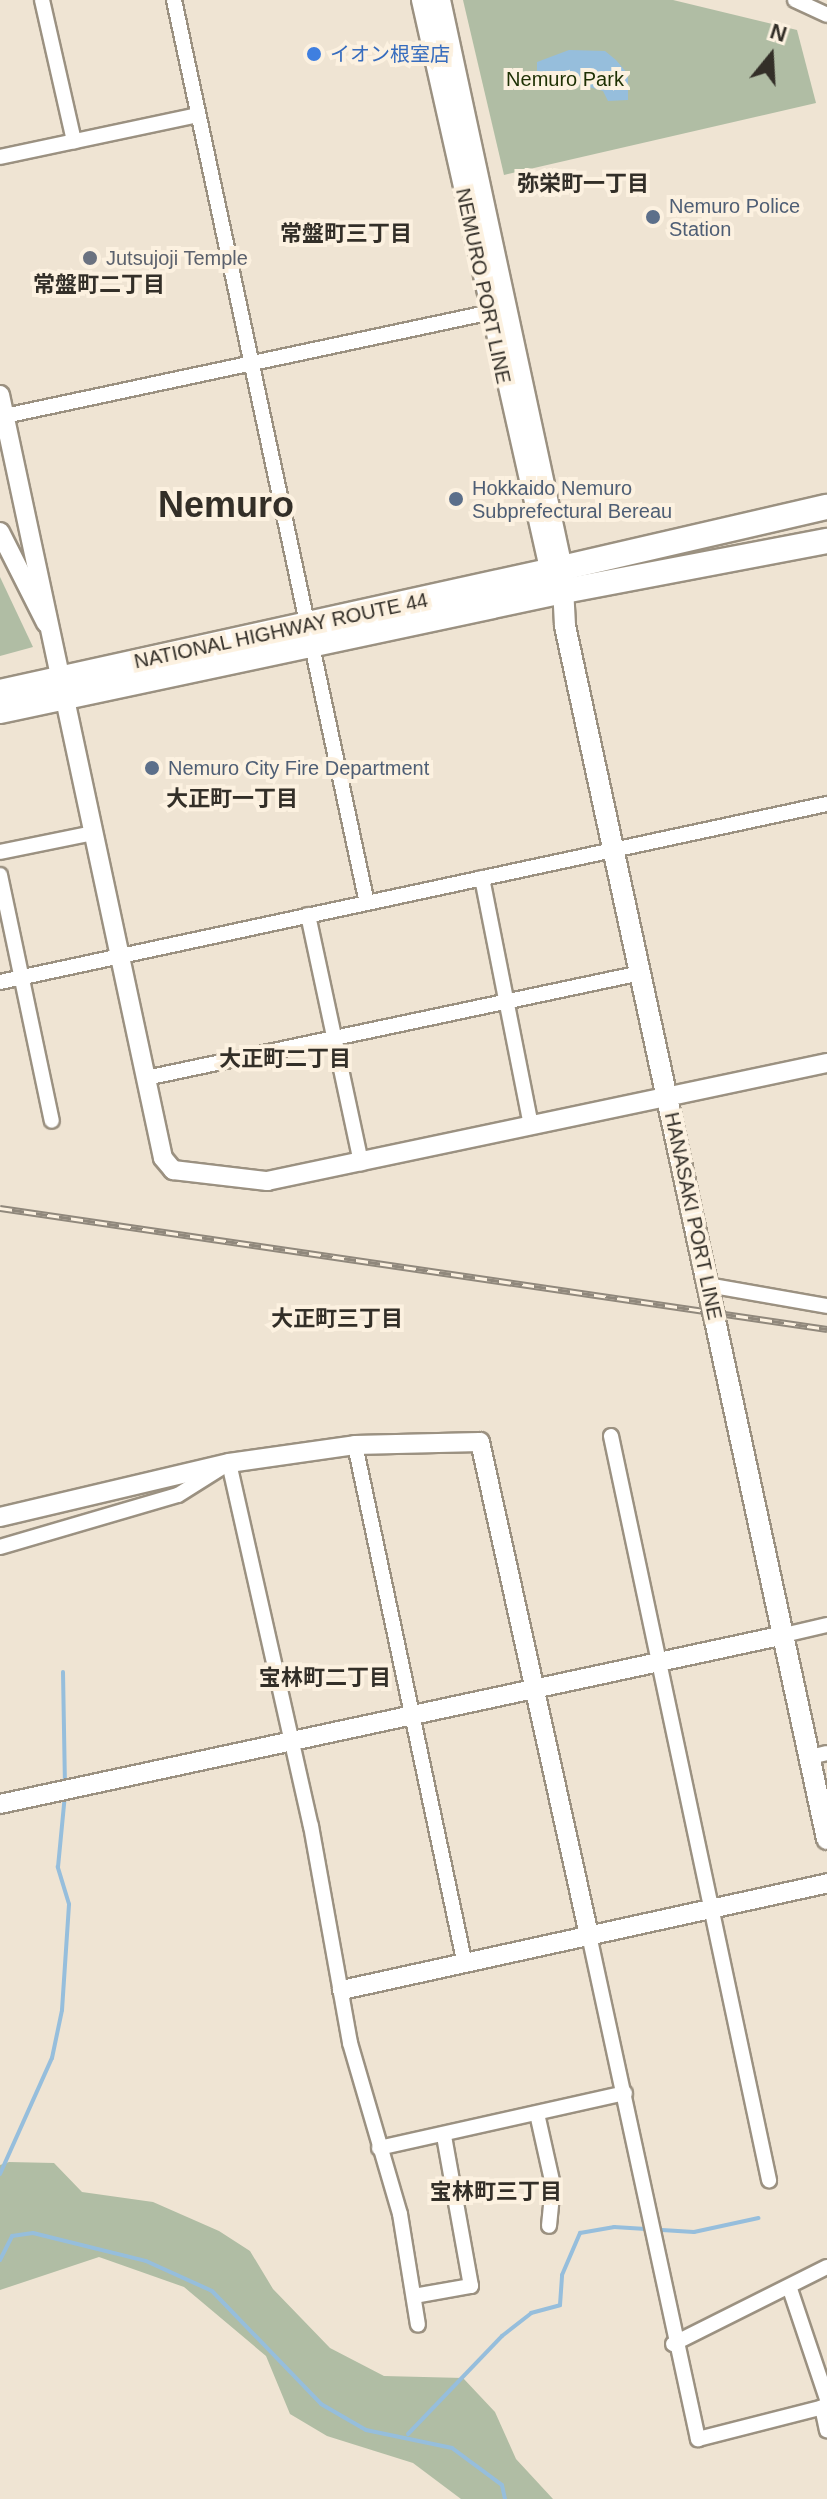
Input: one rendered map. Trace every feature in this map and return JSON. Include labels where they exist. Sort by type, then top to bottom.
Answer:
[{"type":"main road","name":"NEMURO PORT LINE","points":[[422,0],[497,310],[556,577]]},
{"type":"main road","name":"NEMURO PORT LINE","points":[[440,0],[497,310]]},
{"type":"main road","points":[[556,577],[827,507]]},
{"type":"main road","points":[[556,577],[827,541]]},
{"type":"main road","name":"NATIONAL HIGHWAY ROUTE 44","points":[[0,692],[66,686],[309,635],[556,577]]},
{"type":"main road","name":"HANASAKI PORT LINE","points":[[556,577],[784,1635],[818,1755],[827,1839]]},
{"type":"main road","name":"NATIONAL HIGHWAY ROUTE 44","points":[[0,711],[66,686]]},
{"type":"street","points":[[42,0],[74,141]]},
{"type":"street","points":[[174,0],[367,903]]},
{"type":"street","points":[[795,0],[827,15]]},
{"type":"street","points":[[0,157],[198,115]]},
{"type":"street","points":[[3,416],[497,310]]},
{"type":"street","points":[[0,395],[58,647],[93,833],[163,1158],[173,1170],[249,1182],[361,1163],[827,1063]]},
{"type":"street","points":[[0,532],[58,647]]},
{"type":"street","points":[[0,982],[827,804]]},
{"type":"street","points":[[0,852],[93,833]]},
{"type":"street","points":[[0,875],[52,1121]]},
{"type":"street","points":[[482,878],[503,1000],[531,1126]]},
{"type":"street","points":[[308,915],[361,1163]]},
{"type":"street","points":[[146,1078],[641,973]]},
{"type":"street","points":[[708,1285],[827,1306]]},
{"type":"street","points":[[611,1436],[715,1908],[769,2180]]},
{"type":"street","points":[[0,1517],[229,1463],[355,1445],[480,1442],[538,1687],[625,2093],[673,2344],[698,2439],[825,2404]]},
{"type":"street","points":[[355,1445],[464,1960]]},
{"type":"street","points":[[0,1547],[178,1495],[229,1463]]},
{"type":"street","points":[[229,1463],[342,1990],[414,2296],[418,2325]]},
{"type":"street","points":[[0,1804],[291,1744],[414,1713],[827,1625]]},
{"type":"street","points":[[342,1990],[464,1960],[827,1883]]},
{"type":"street","points":[[379,2148],[538,2118],[625,2093]]},
{"type":"street","points":[[538,2118],[553,2185],[549,2226]]},
{"type":"street","points":[[414,2296],[471,2286],[444,2136]]},
{"type":"street","points":[[673,2344],[790,2289],[827,2267]]},
{"type":"street","points":[[790,2289],[825,2404],[827,2430]]},
{"type":"green space","name":"Nemuro Park","points":[[463,0],[673,0],[797,30],[816,103],[504,175]]},
{"type":"green space","points":[[0,577],[33,647],[0,656]]},
{"type":"green space","points":[[9,2162],[54,2163],[82,2192],[153,2202],[219,2231],[250,2251],[273,2289],[330,2348],[384,2376],[463,2378],[495,2412],[516,2459],[553,2499],[461,2499],[413,2463],[327,2436],[290,2414],[266,2356],[184,2287],[99,2257],[0,2290],[0,2165]]},
{"type":"water","points":[[569,50],[605,51],[616,60],[628,74],[628,100],[608,101],[603,91],[537,72],[537,62]]},
{"type":"waterway","points":[[63,1672],[65,1785]]},
{"type":"waterway","points":[[0,2174],[52,2058],[62,2010],[69,1904],[58,1867],[65,1794]]},
{"type":"waterway","points":[[408,2434],[502,2336],[531,2313],[560,2305],[562,2275],[580,2233],[614,2227],[694,2232],[759,2218]]},
{"type":"waterway","points":[[0,2260],[12,2236],[33,2233],[146,2261],[212,2291],[321,2404],[366,2430],[452,2448],[502,2485],[505,2499]]},
{"type":"railway","points":[[0,1208],[827,1329]]},
{"type":"place","name":"イオン根室店","points":[[314,54]]},
{"type":"place","name":"Nemuro Police Station","points":[[653,217]]},
{"type":"place","name":"Jutsujoji Temple","points":[[90,258]]},
{"type":"place","name":"Hokkaido Nemuro Subprefectural Bereau","points":[[456,499]]},
{"type":"place","name":"Nemuro City Fire Department","points":[[152,768]]},
{"type":"district","name":"弥栄町一丁目","points":[[583,184]]},
{"type":"district","name":"常盤町三丁目","points":[[346,234]]},
{"type":"district","name":"常盤町二丁目","points":[[99,285]]},
{"type":"district","name":"Nemuro","points":[[226,505]]},
{"type":"district","name":"大正町一丁目","points":[[232,799]]},
{"type":"district","name":"大正町二丁目","points":[[285,1059]]},
{"type":"district","name":"大正町三丁目","points":[[337,1319]]},
{"type":"district","name":"宝林町二丁目","points":[[325,1678]]},
{"type":"district","name":"宝林町三丁目","points":[[496,2192]]}]
